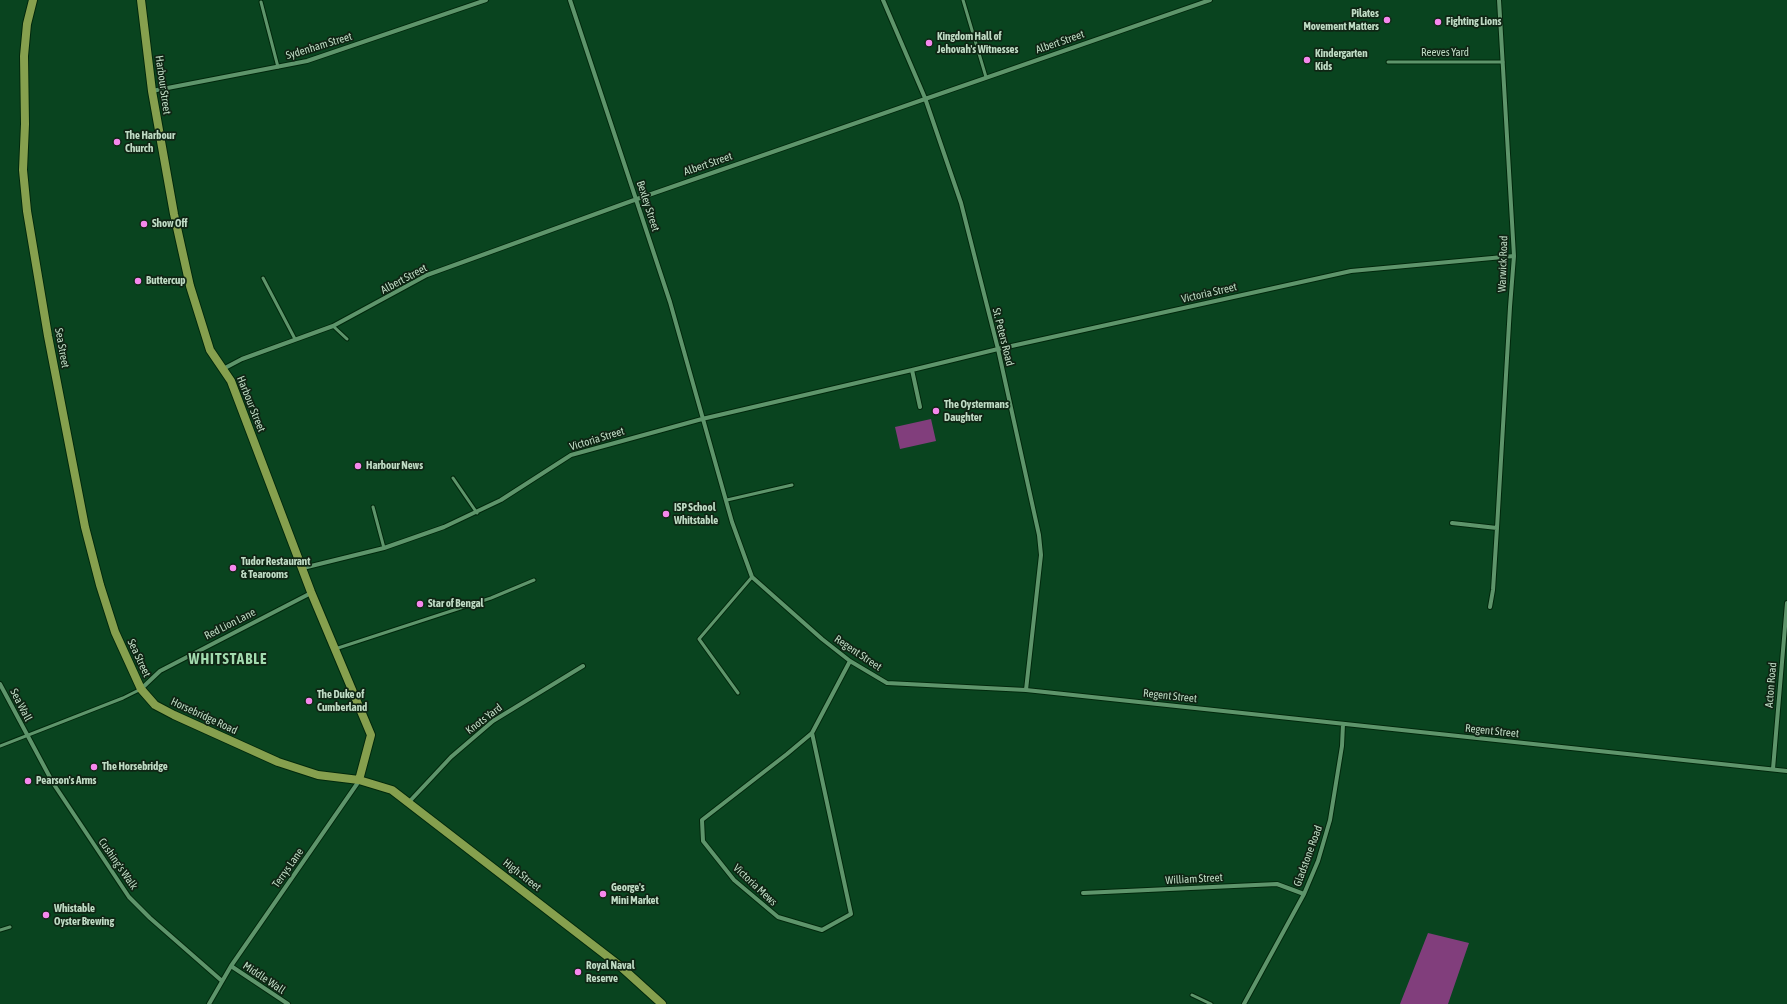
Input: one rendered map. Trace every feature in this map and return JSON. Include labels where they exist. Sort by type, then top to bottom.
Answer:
[{"type":"main road","name":"Sea Street","points":[[33,0],[27,24],[24,56],[25,124],[23,170],[28,211],[50,343],[85,527],[100,585],[115,632],[141,689]]},
{"type":"main road","name":"Harbour Street","points":[[141,0],[152,91],[174,214],[190,286],[210,350],[231,381],[311,592],[371,735],[359,780]]},
{"type":"main road","name":"Horsebridge Road","points":[[141,689],[155,704],[174,715],[278,762],[318,775],[359,780]]},
{"type":"main road","name":"High Street","points":[[359,780],[392,790],[409,802],[614,961],[662,1004]]},
{"type":"street","name":"Sydenham Street","points":[[152,91],[278,67],[314,58],[486,0]]},
{"type":"street","name":"Bexley Street","points":[[570,0],[670,302],[702,419]]},
{"type":"street","name":"St. Peters Road","points":[[883,0],[925,98],[961,204],[998,350],[1039,535],[1041,555],[1026,690]]},
{"type":"street","name":"Albert Street","points":[[223,369],[242,358],[333,326],[428,275],[637,199],[1210,0]]},
{"type":"street","name":"Warwick Road","points":[[1490,607],[1493,590],[1514,256],[1499,0]]},
{"type":"street","name":"Victoria Street","points":[[303,568],[384,548],[444,527],[478,513],[571,455],[702,419],[998,350],[1350,271],[1514,256]]},
{"type":"street","points":[[912,370],[920,407]]},
{"type":"street","name":"Regent Street","points":[[702,419],[727,500],[732,522],[752,577],[822,639],[850,661],[887,683],[1026,690],[1787,771]]},
{"type":"street","points":[[1452,523],[1497,528]]},
{"type":"street","name":"Red Lion Lane","points":[[141,689],[160,671],[311,592]]},
{"type":"street","name":"Acton Road","points":[[1773,769],[1787,603]]},
{"type":"street","name":"Victoria Mews","points":[[812,733],[850,914],[822,930],[778,917],[734,880],[703,841],[702,820],[812,733],[850,661]]},
{"type":"street","name":"Knots Yard","points":[[409,802],[451,756],[493,722],[583,666]]},
{"type":"street","name":"Sea Wall","points":[[0,684],[26,735]]},
{"type":"street","name":"Gladstone Road","points":[[1244,1004],[1304,894],[1318,861],[1330,820],[1342,746],[1343,724]]},
{"type":"street","name":"Cushing's Walk","points":[[26,735],[53,783],[130,897],[150,918],[222,981]]},
{"type":"street","name":"Terrys Lane","points":[[209,1004],[231,966],[359,780]]},
{"type":"street","name":"William Street","points":[[1083,893],[1276,884],[1304,894]]},
{"type":"street","name":"Middle Wall","points":[[231,966],[288,1004]]},
{"type":"lane","points":[[962,0],[986,77]]},
{"type":"lane","points":[[261,2],[278,67]]},
{"type":"lane","name":"Reeves Yard","points":[[1388,62],[1503,62]]},
{"type":"lane","points":[[263,278],[295,339]]},
{"type":"lane","points":[[333,326],[347,339]]},
{"type":"lane","points":[[453,478],[478,513]]},
{"type":"lane","points":[[727,500],[792,485]]},
{"type":"lane","points":[[373,507],[384,548]]},
{"type":"lane","points":[[738,693],[699,640],[752,577]]},
{"type":"lane","points":[[336,649],[491,598],[534,580]]},
{"type":"lane","points":[[0,746],[123,698],[141,689]]},
{"type":"lane","points":[[0,930],[10,927]]},
{"type":"lane","points":[[1192,995],[1211,1004]]},
{"type":"shaded area","points":[[931,419],[936,441],[900,449],[895,427]]},
{"type":"shaded area","points":[[1428,933],[1469,943],[1448,1004],[1400,1004]]},
{"type":"place","name":"Pilates Movement Matters","points":[[1387,20]]},
{"type":"place","name":"Fighting Lions","points":[[1438,22]]},
{"type":"place","name":"Kingdom Hall of Jehovah's Witnesses","points":[[929,43]]},
{"type":"place","name":"Kindergarten Kids","points":[[1307,60]]},
{"type":"place","name":"The Harbour Church","points":[[117,142]]},
{"type":"place","name":"Show Off","points":[[144,224]]},
{"type":"place","name":"Buttercup","points":[[138,281]]},
{"type":"place","name":"The Oystermans Daughter","points":[[936,411]]},
{"type":"place","name":"Harbour News","points":[[358,466]]},
{"type":"place","name":"ISP School Whitstable","points":[[666,514]]},
{"type":"place","name":"Tudor Restaurant & Tearooms","points":[[233,568]]},
{"type":"place","name":"Star of Bengal","points":[[420,604]]},
{"type":"place","name":"The Duke of Cumberland","points":[[309,701]]},
{"type":"place","name":"The Horsebridge","points":[[94,767]]},
{"type":"place","name":"Pearson's Arms","points":[[28,781]]},
{"type":"place","name":"George's Mini Market","points":[[603,894]]},
{"type":"place","name":"Whistable Oyster Brewing","points":[[46,915]]},
{"type":"place","name":"Royal Naval Reserve","points":[[578,972]]},
{"type":"district","name":"WHITSTABLE","points":[[228,659]]}]
